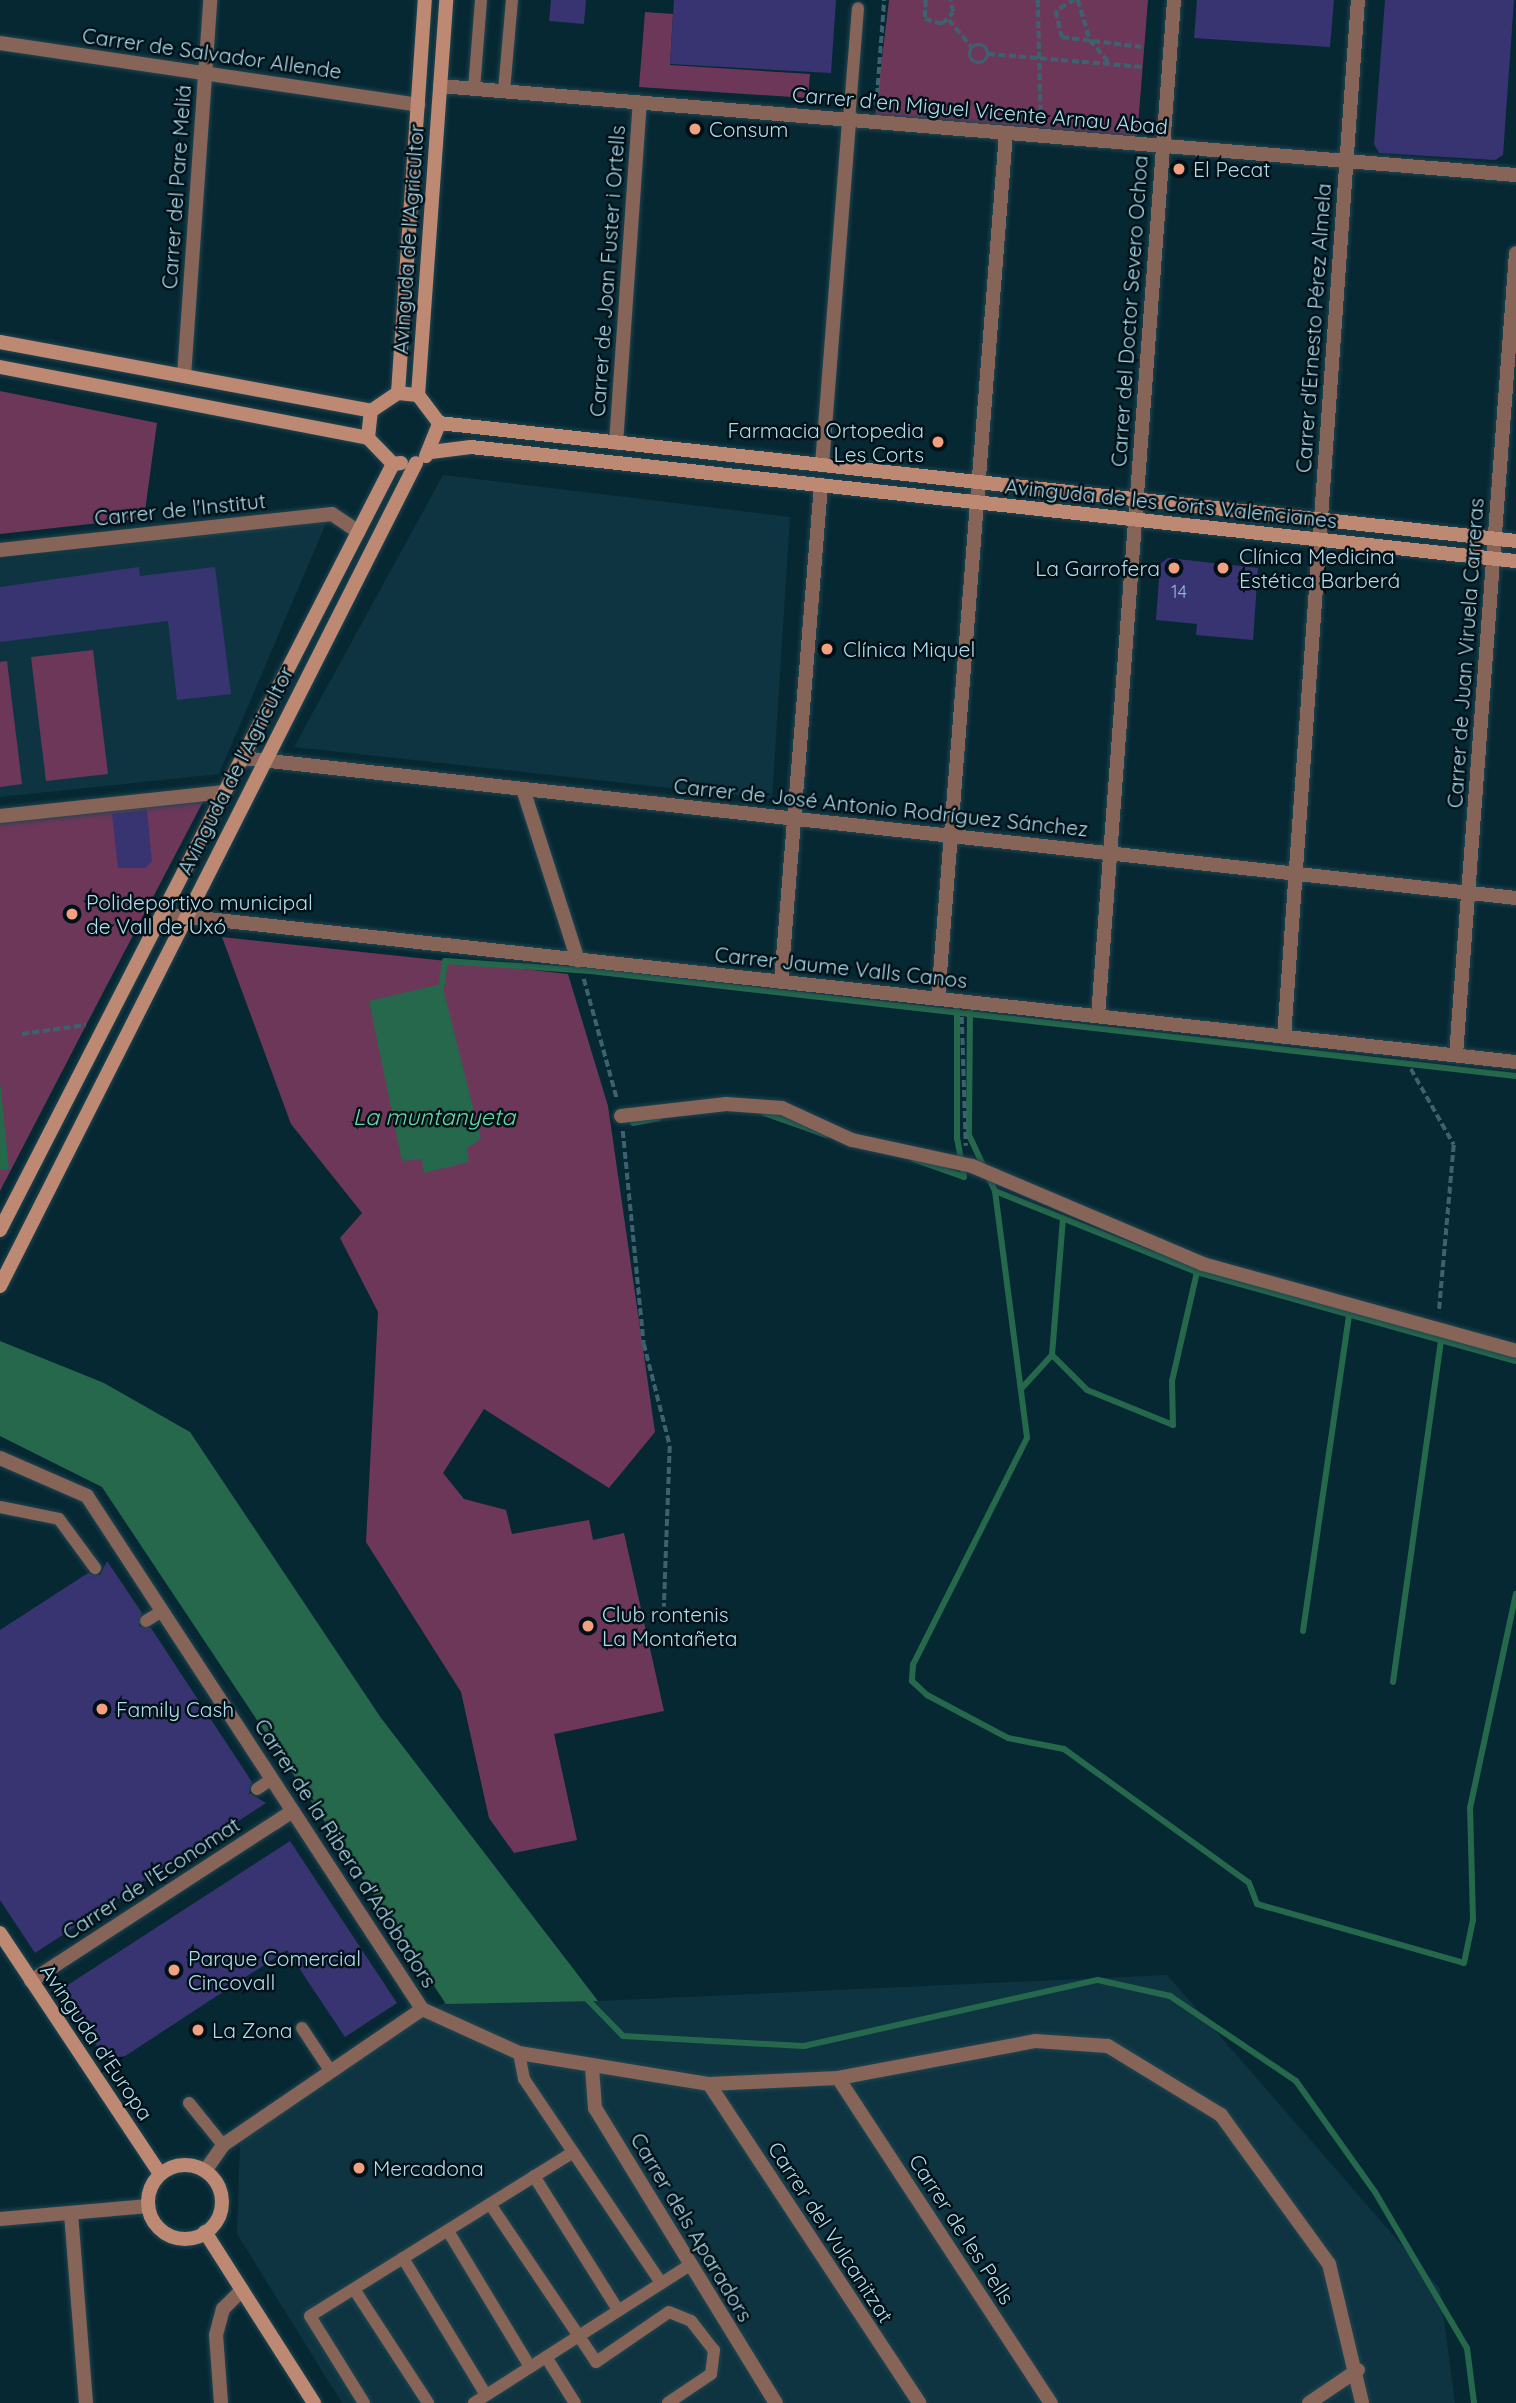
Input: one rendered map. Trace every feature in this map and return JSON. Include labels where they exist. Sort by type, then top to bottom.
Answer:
[{"type":"street","name":"Carrer del Pare Meliá","points":[[184,376],[210,0]]},
{"type":"street","name":"Avinguda de l'Agricultor","points":[[398,393],[425,0]]},
{"type":"street","name":"Avinguda de l'Agricultor","points":[[418,395],[446,0]]},
{"type":"street","name":"Carrer del Doctor Severo Ochoa","points":[[1135,520],[1174,0]]},
{"type":"street","name":"Carrer d'Ernesto Pérez Almela","points":[[1284,1037],[1358,0]]},
{"type":"street","name":"Carrer de Salvador Allende","points":[[0,43],[418,105]]},
{"type":"street","name":"Avinguda de l'Agricultor","points":[[418,105],[440,86]]},
{"type":"street","name":"Carrer d'en Miguel Vicente Arnau Abad","points":[[440,86],[1516,175]]},
{"type":"street","name":"Carrer de Joan Fuster i Ortells","points":[[616,443],[640,103]]},
{"type":"street","points":[[782,982],[849,120]]},
{"type":"street","points":[[938,999],[1006,132]]},
{"type":"street","name":"Carrer de Juan Viruela Carreras","points":[[1456,1055],[1516,253]]},
{"type":"street","points":[[0,342],[371,411],[398,393],[418,395],[439,423],[431,452],[416,463],[393,464],[368,438],[0,367]]},
{"type":"street","points":[[182,402],[184,376]]},
{"type":"street","points":[[368,438],[371,411]]},
{"type":"street","name":"Avinguda de les Corts Valencianes","points":[[439,423],[1516,541]]},
{"type":"street","points":[[615,463],[616,443]]},
{"type":"street","name":"Avinguda de les Corts Valencianes","points":[[431,452],[471,447],[1516,561]]},
{"type":"street","name":"Avinguda de l'Agricultor","points":[[0,1286],[183,917],[416,463]]},
{"type":"street","name":"Avinguda de l'Agricultor","points":[[0,1230],[393,464]]},
{"type":"street","name":"Carrer de l'Institut","points":[[0,550],[332,513],[359,532]]},
{"type":"street","points":[[1098,1016],[1135,520]]},
{"type":"street","name":"Carrer de José Antonio Rodríguez Sánchez","points":[[242,758],[1516,898]]},
{"type":"street","points":[[523,789],[578,960]]},
{"type":"street","points":[[0,816],[225,792]]},
{"type":"street","name":"Carrer Jaume Valls Canos","points":[[162,914],[1516,1062]]},
{"type":"street","points":[[621,1116],[726,1104],[782,1108],[852,1140],[972,1166],[1203,1264],[1516,1351]]},
{"type":"street","name":"Carrer de la Ribera d'Adobadors","points":[[0,1458],[87,1496],[422,2009],[519,2053],[709,2084],[838,2078],[1035,2040],[1108,2046],[1221,2115],[1329,2264],[1358,2370],[1362,2403]]},
{"type":"street","name":"Carrer de l'Economat","points":[[31,1981],[293,1811]]},
{"type":"street","name":"Avinguda d'Europa","points":[[0,1933],[160,2174]]},
{"type":"street","points":[[205,2171],[223,2145],[329,2069],[422,2009]]},
{"type":"street","name":"Carrer dels Aparadors","points":[[592,2067],[595,2108],[776,2403]]},
{"type":"street","name":"Carrer de les Pells","points":[[838,2078],[1051,2403]]},
{"type":"street","name":"Carrer del Vulcanitzat","points":[[709,2084],[919,2403]]},
{"type":"street","points":[[148,2206],[160,2174],[182,2165],[205,2171],[222,2202],[205,2232]]},
{"type":"street","points":[[148,2206],[169,2235],[205,2232]]},
{"type":"street","points":[[0,2219],[148,2206]]},
{"type":"street","points":[[71,2213],[86,2403]]},
{"type":"street","points":[[205,2232],[314,2403]]},
{"type":"street","points":[[221,2403],[216,2335],[223,2309],[242,2290]]},
{"type":"street","points":[[1309,2403],[1358,2370]]},
{"type":"lane","points":[[474,89],[481,0]]},
{"type":"lane","points":[[504,91],[512,0]]},
{"type":"lane","points":[[849,120],[858,8]]},
{"type":"lane","points":[[0,1507],[59,1519],[95,1568]]},
{"type":"lane","points":[[146,1621],[162,1611]]},
{"type":"lane","points":[[257,1789],[272,1779]]},
{"type":"lane","points":[[302,2028],[329,2069]]},
{"type":"lane","points":[[519,2053],[524,2079],[661,2283]]},
{"type":"lane","points":[[189,2103],[223,2145]]},
{"type":"lane","points":[[364,2403],[310,2316],[573,2152]]},
{"type":"lane","points":[[534,2176],[618,2310]]},
{"type":"lane","points":[[490,2204],[596,2362],[669,2312],[691,2321],[714,2350],[711,2375],[668,2403]]},
{"type":"lane","points":[[448,2231],[530,2367]]},
{"type":"lane","points":[[403,2258],[486,2395]]},
{"type":"lane","points":[[474,2403],[690,2265]]},
{"type":"lane","points":[[354,2289],[428,2403]]},
{"type":"lane","points":[[546,2357],[575,2403]]},
{"type":"path","points":[[875,122],[884,0]]},
{"type":"path","points":[[926,0],[926,19],[949,20]]},
{"type":"path","points":[[950,0],[949,20],[972,47],[971,60],[978,63],[988,54]]},
{"type":"path","points":[[1038,0],[1041,129]]},
{"type":"path","points":[[1110,64],[1090,40],[1076,0],[1056,11],[1062,37],[1090,40],[1141,47]]},
{"type":"path","points":[[972,47],[979,44],[988,54],[1143,67]]},
{"type":"path","points":[[578,960],[621,1116],[643,1344],[670,1446],[664,1606]]},
{"type":"path","points":[[962,1001],[962,1134],[972,1166]]},
{"type":"path","points":[[22,1034],[106,1023]]},
{"type":"path","points":[[1409,1064],[1454,1145],[1438,1328]]},
{"type":"shaded area","points":[[889,0],[1148,0],[1137,138],[875,117]]},
{"type":"shaded area","points":[[645,12],[673,14],[670,65],[810,74],[808,98],[639,87]]},
{"type":"shaded area","points":[[0,391],[157,423],[144,518],[0,534]]},
{"type":"shaded area","points":[[443,475],[790,517],[772,799],[294,747]]},
{"type":"shaded area","points":[[327,521],[219,774],[0,797],[0,560]]},
{"type":"shaded area","points":[[93,650],[108,774],[46,781],[31,657]]},
{"type":"shaded area","points":[[7,661],[22,784],[0,787],[0,662]]},
{"type":"shaded area","name":"Polideportivo municipal de Vall de Uxó","points":[[206,796],[96,1006],[0,1191],[0,821]]},
{"type":"shaded area","points":[[222,937],[568,974],[608,1106],[655,1432],[609,1488],[484,1409],[443,1473],[464,1499],[506,1510],[512,1534],[589,1520],[593,1540],[624,1533],[664,1711],[554,1734],[577,1840],[514,1853],[489,1818],[461,1692],[366,1542],[378,1312],[340,1238],[362,1213],[291,1124]]},
{"type":"shaded area","points":[[1167,1975],[1440,2289],[1455,2403],[342,2403],[237,2234],[240,2142],[446,2001],[598,2001]]},
{"type":"water","name":"La muntanyeta","points":[[442,984],[481,1139],[467,1148],[469,1162],[424,1173],[422,1159],[402,1161],[369,1001]]},
{"type":"water","points":[[0,1081],[9,1169],[0,1170]]},
{"type":"water","points":[[0,1341],[104,1383],[190,1432],[381,1718],[598,2001],[446,2004],[102,1487],[0,1436]]},
{"type":"building","points":[[551,0],[586,0],[584,24],[549,21]]},
{"type":"building","points":[[674,0],[836,0],[831,73],[670,64]]},
{"type":"building","points":[[1197,0],[1334,0],[1330,47],[1194,38]]},
{"type":"building","points":[[1385,0],[1514,0],[1503,155],[1495,160],[1379,153],[1374,144]]},
{"type":"building","points":[[1168,558],[1258,568],[1253,640],[1196,635],[1197,624],[1156,620],[1160,564]]},
{"type":"building","points":[[139,567],[140,576],[215,567],[231,694],[177,700],[168,621],[0,642],[0,587]]},
{"type":"building","points":[[147,810],[152,862],[145,868],[118,868],[112,814]]},
{"type":"building","name":"Family Cash","points":[[107,1561],[142,1613],[139,1626],[151,1628],[252,1782],[249,1793],[266,1803],[35,1953],[0,1900],[0,1630],[88,1573],[100,1575]]},
{"type":"building","name":"Parque Comercial Cincovall","points":[[290,1841],[397,2003],[345,2037],[287,1950],[110,2066],[60,1990]]},
{"type":"waterway","points":[[442,984],[445,961],[591,971],[1516,1076]]},
{"type":"waterway","points":[[913,1159],[964,1177],[957,1139],[957,1010]]},
{"type":"waterway","points":[[970,1012],[969,1135],[995,1191],[1197,1272],[1516,1361]]},
{"type":"waterway","points":[[764,1113],[826,1135]]},
{"type":"waterway","points":[[633,1123],[659,1118]]},
{"type":"waterway","points":[[995,1191],[1027,1438],[913,1665],[912,1681],[927,1695],[1008,1738],[1064,1749],[1249,1883],[1257,1904],[1464,1963],[1473,1920],[1470,1808],[1516,1594]]},
{"type":"waterway","points":[[1021,1389],[1052,1355],[1063,1218]]},
{"type":"waterway","points":[[1052,1355],[1087,1390],[1173,1425],[1172,1381],[1197,1272]]},
{"type":"waterway","points":[[1303,1631],[1349,1314]]},
{"type":"waterway","points":[[1393,1682],[1441,1340]]},
{"type":"waterway","points":[[585,1997],[623,2036],[804,2046],[1098,1980],[1170,1996],[1296,2081],[1375,2192],[1467,2348],[1474,2403]]},
{"type":"place","name":"Consum","points":[[695,129]]},
{"type":"place","name":"El Pecat","points":[[1179,169]]},
{"type":"place","name":"Farmacia Ortopedia Les Corts","points":[[938,442]]},
{"type":"place","name":"La Garrofera","points":[[1174,568]]},
{"type":"place","name":"Clínica Medicina Estética Barberá","points":[[1223,568]]},
{"type":"place","name":"Clínica Miquel","points":[[827,649]]},
{"type":"place","name":"Polideportivo municipal de Vall de Uxó","points":[[72,914]]},
{"type":"place","name":"Club rontenis La Montañeta","points":[[588,1626]]},
{"type":"place","name":"Family Cash","points":[[102,1709]]},
{"type":"place","name":"Parque Comercial Cincovall","points":[[174,1970]]},
{"type":"place","name":"La Zona","points":[[198,2030]]},
{"type":"place","name":"Mercadona","points":[[359,2168]]}]
